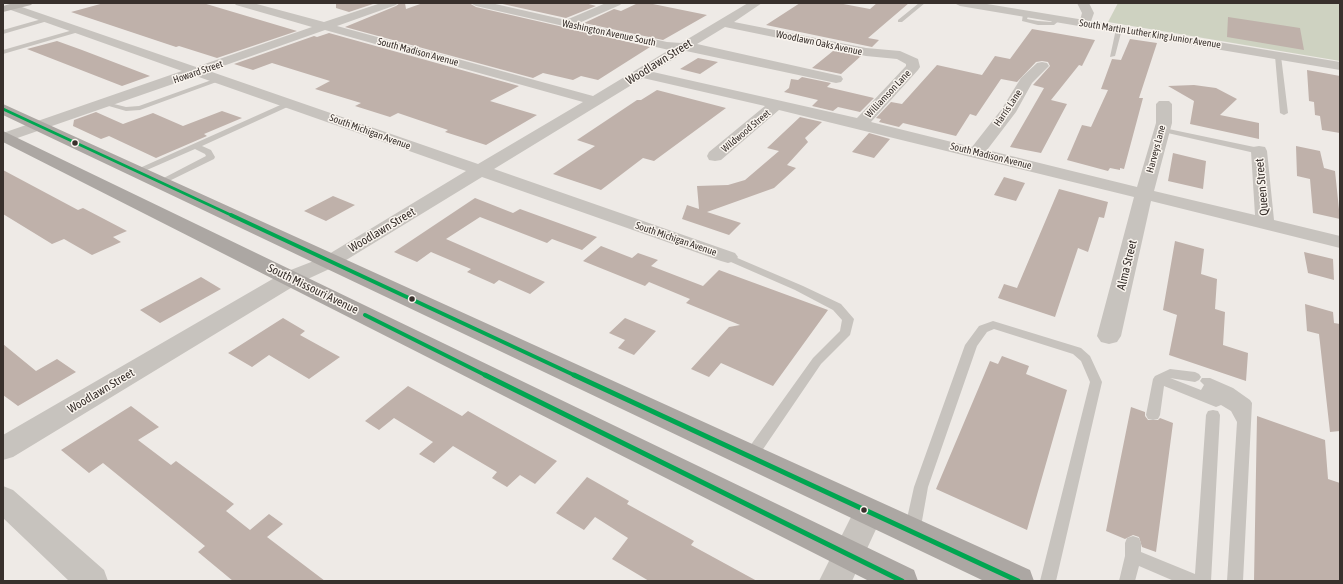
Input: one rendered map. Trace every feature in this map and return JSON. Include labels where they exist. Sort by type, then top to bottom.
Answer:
[{"type":"main road","points":[[3,109],[1018,581]]},
{"type":"main road","name":"South Missouri Avenue","points":[[4,137],[291,278],[842,568],[902,581]]},
{"type":"street","name":"South Madison Avenue","points":[[240,3],[596,101]]},
{"type":"street","name":"Howard Street","points":[[4,137],[106,104],[392,3]]},
{"type":"street","name":"Washington Avenue South","points":[[476,3],[667,46],[695,48],[836,78]]},
{"type":"street","points":[[566,24],[616,3]]},
{"type":"street","name":"Woodlawn Street","points":[[3,450],[291,278],[331,261],[756,3]]},
{"type":"street","name":"South Martin Luther King Junior Avenue","points":[[960,3],[1340,66]]},
{"type":"street","points":[[1083,3],[1088,13],[1085,24]]},
{"type":"street","name":"South Michigan Avenue","points":[[14,6],[728,257]]},
{"type":"street","name":"Woodlawn Oaks Avenue","points":[[723,23],[866,52],[900,55],[914,62]]},
{"type":"street","name":"Williamson Lane","points":[[860,124],[913,67],[914,62]]},
{"type":"street","name":"Harris Lane","points":[[976,153],[1008,112],[1026,81],[1042,66]]},
{"type":"street","name":"South Madison Avenue","points":[[642,73],[860,124],[1340,242]]},
{"type":"street","name":"Harveys Lane","points":[[1144,193],[1162,129],[1164,104]]},
{"type":"street","name":"Wildwood Street","points":[[715,156],[776,105]]},
{"type":"street","name":"Queen Street","points":[[1259,151],[1265,224]]},
{"type":"street","name":"Alma Street","points":[[1109,336],[1144,193]]},
{"type":"street","points":[[3,499],[92,581]]},
{"type":"street","points":[[842,568],[869,512]]},
{"type":"lane","points":[[900,22],[922,3]]},
{"type":"lane","points":[[3,32],[49,19]]},
{"type":"lane","points":[[1112,56],[1118,29]]},
{"type":"lane","points":[[3,52],[80,30]]},
{"type":"lane","points":[[1278,56],[1284,113]]},
{"type":"lane","points":[[106,104],[126,109],[140,108],[220,79]]},
{"type":"lane","points":[[137,171],[290,104]]},
{"type":"lane","points":[[1162,129],[1259,151]]},
{"type":"lane","points":[[160,182],[211,157],[208,152],[196,146]]},
{"type":"lane","points":[[728,257],[799,288],[837,307],[848,319],[846,332],[817,361],[750,457]]},
{"type":"lane","points":[[912,532],[921,487],[944,420],[971,345],[983,329],[993,325],[1077,352],[1086,359],[1096,382],[1048,581]]},
{"type":"lane","points":[[1159,379],[1201,383],[1236,408],[1244,422],[1235,581]]},
{"type":"lane","points":[[1153,415],[1159,379]]},
{"type":"lane","points":[[1159,379],[1209,398],[1244,422]]},
{"type":"lane","points":[[1202,581],[1213,415]]},
{"type":"lane","points":[[1126,581],[1133,549],[1193,581]]},
{"type":"green space","points":[[1118,3],[1340,3],[1340,61],[1108,22]]},
{"type":"building","points":[[104,3],[203,3],[297,31],[217,58],[179,46],[176,47],[71,12]]},
{"type":"building","points":[[336,3],[376,3],[349,12],[336,8]]},
{"type":"building","points":[[400,3],[405,3],[406,9],[423,3],[469,3],[476,7],[650,47],[598,80],[581,76],[573,80],[543,73],[533,78],[345,27]]},
{"type":"building","points":[[498,3],[585,3],[596,6],[566,18]]},
{"type":"building","points":[[638,3],[648,3],[707,15],[663,40],[584,23],[614,9],[621,11]]},
{"type":"building","points":[[800,3],[838,3],[870,9],[877,3],[909,3],[868,38],[879,40],[872,47],[766,25]]},
{"type":"building","points":[[1228,17],[1300,28],[1304,50],[1227,37]]},
{"type":"building","points":[[1032,29],[1095,40],[1082,66],[1079,65],[1051,100],[1067,104],[1041,153],[1010,147],[1044,88],[1033,85],[1050,66],[1048,62],[1036,62],[1017,82],[1001,79],[976,116],[970,114],[956,136],[903,123],[899,127],[879,122],[881,119],[876,118],[891,102],[902,104],[937,65],[982,75],[995,56],[1010,59]]},
{"type":"building","points":[[329,33],[519,86],[490,101],[537,115],[486,145],[445,132],[448,130],[398,113],[390,117],[355,106],[361,103],[315,89],[330,81],[272,63],[253,70],[234,64],[314,36],[317,37]]},
{"type":"building","points":[[1130,39],[1157,43],[1139,98],[1143,98],[1124,169],[1120,168],[1120,170],[1110,168],[1108,171],[1067,160],[1082,125],[1091,127],[1108,90],[1101,89],[1112,59],[1121,60]]},
{"type":"building","points":[[57,41],[150,76],[122,86],[27,49]]},
{"type":"building","points":[[833,51],[861,56],[841,74],[812,68]]},
{"type":"building","points":[[698,58],[718,62],[700,74],[680,69]]},
{"type":"building","points":[[1307,70],[1340,76],[1340,133],[1322,130],[1320,116],[1315,115],[1314,102],[1309,101]]},
{"type":"building","points":[[802,77],[831,83],[827,87],[874,98],[860,112],[838,107],[833,111],[812,106],[818,100],[784,92],[789,88],[791,79],[798,80]]},
{"type":"building","points":[[1194,85],[1216,88],[1237,99],[1220,115],[1259,123],[1259,139],[1190,124],[1194,101],[1168,86]]},
{"type":"building","points":[[657,90],[726,108],[654,161],[643,158],[601,190],[553,174],[595,146],[577,140],[637,100],[641,100]]},
{"type":"building","points":[[222,111],[242,118],[204,134],[207,136],[156,158],[109,136],[101,139],[73,126],[74,120],[96,112],[123,124],[153,113],[183,126]]},
{"type":"building","points":[[800,117],[822,122],[805,138],[808,142],[787,165],[796,168],[774,188],[707,212],[741,223],[729,235],[682,219],[687,205],[699,209],[697,186],[728,185],[745,180],[779,151],[767,148]]},
{"type":"building","points":[[869,133],[890,139],[874,158],[852,152]]},
{"type":"building","points":[[1296,146],[1320,151],[1324,168],[1335,171],[1340,219],[1313,213],[1310,179],[1297,176]]},
{"type":"building","points":[[1173,153],[1206,161],[1203,189],[1168,181]]},
{"type":"building","points":[[3,170],[78,210],[83,208],[127,231],[113,237],[121,242],[92,255],[64,239],[52,244],[3,214]]},
{"type":"building","points":[[1004,177],[1025,183],[1016,201],[994,195]]},
{"type":"building","points":[[1059,189],[1108,202],[1104,218],[1099,217],[1088,252],[1078,248],[1055,317],[998,298],[1004,284],[1017,288]]},
{"type":"building","points":[[333,196],[355,205],[326,221],[304,211]]},
{"type":"building","points":[[475,198],[513,213],[520,209],[597,237],[582,250],[552,239],[547,243],[480,217],[446,239],[545,282],[530,294],[499,280],[494,284],[467,272],[471,269],[431,252],[417,262],[394,252]]},
{"type":"building","points":[[1175,241],[1204,249],[1201,274],[1217,279],[1215,309],[1225,312],[1223,345],[1248,353],[1246,381],[1169,355],[1177,315],[1163,310]]},
{"type":"building","points":[[601,246],[632,258],[638,253],[658,260],[651,266],[703,286],[719,270],[828,310],[773,386],[721,363],[709,377],[691,369],[729,327],[740,325],[686,303],[690,299],[649,282],[645,286],[583,261]]},
{"type":"building","points":[[1304,252],[1333,259],[1334,280],[1308,273]]},
{"type":"building","points":[[201,277],[221,289],[160,323],[140,310]]},
{"type":"building","points":[[1305,304],[1333,312],[1334,323],[1340,324],[1340,431],[1330,432],[1319,334],[1307,331]]},
{"type":"building","points":[[283,318],[305,331],[300,335],[340,357],[309,379],[269,355],[252,367],[228,353]]},
{"type":"building","points":[[625,318],[656,331],[634,355],[618,348],[625,340],[609,333]]},
{"type":"building","points":[[3,344],[36,371],[57,359],[76,372],[18,406],[3,395]]},
{"type":"building","points":[[1002,356],[1029,366],[1026,374],[1067,390],[1027,530],[936,489],[990,361],[998,364]]},
{"type":"building","points":[[408,386],[462,416],[468,411],[557,461],[535,484],[520,475],[507,487],[492,478],[497,472],[453,446],[434,463],[419,454],[433,442],[394,418],[379,430],[365,421]]},
{"type":"building","points":[[131,406],[159,427],[138,440],[171,465],[176,461],[234,504],[226,511],[250,530],[269,514],[283,524],[267,537],[325,581],[233,581],[198,552],[205,546],[103,463],[89,473],[61,450]]},
{"type":"building","points":[[1131,407],[1145,412],[1145,416],[1148,420],[1158,420],[1160,418],[1173,423],[1156,552],[1142,547],[1139,537],[1133,535],[1125,539],[1106,531]]},
{"type":"building","points":[[1257,416],[1325,440],[1328,479],[1340,483],[1340,581],[1254,581]]},
{"type":"building","points":[[587,477],[629,501],[627,504],[694,541],[691,545],[757,581],[649,581],[612,559],[628,538],[595,517],[584,530],[556,513]]},
{"type":"transit line","points":[[3,109],[1018,581]]},
{"type":"transit line","points":[[365,315],[902,581]]}]
